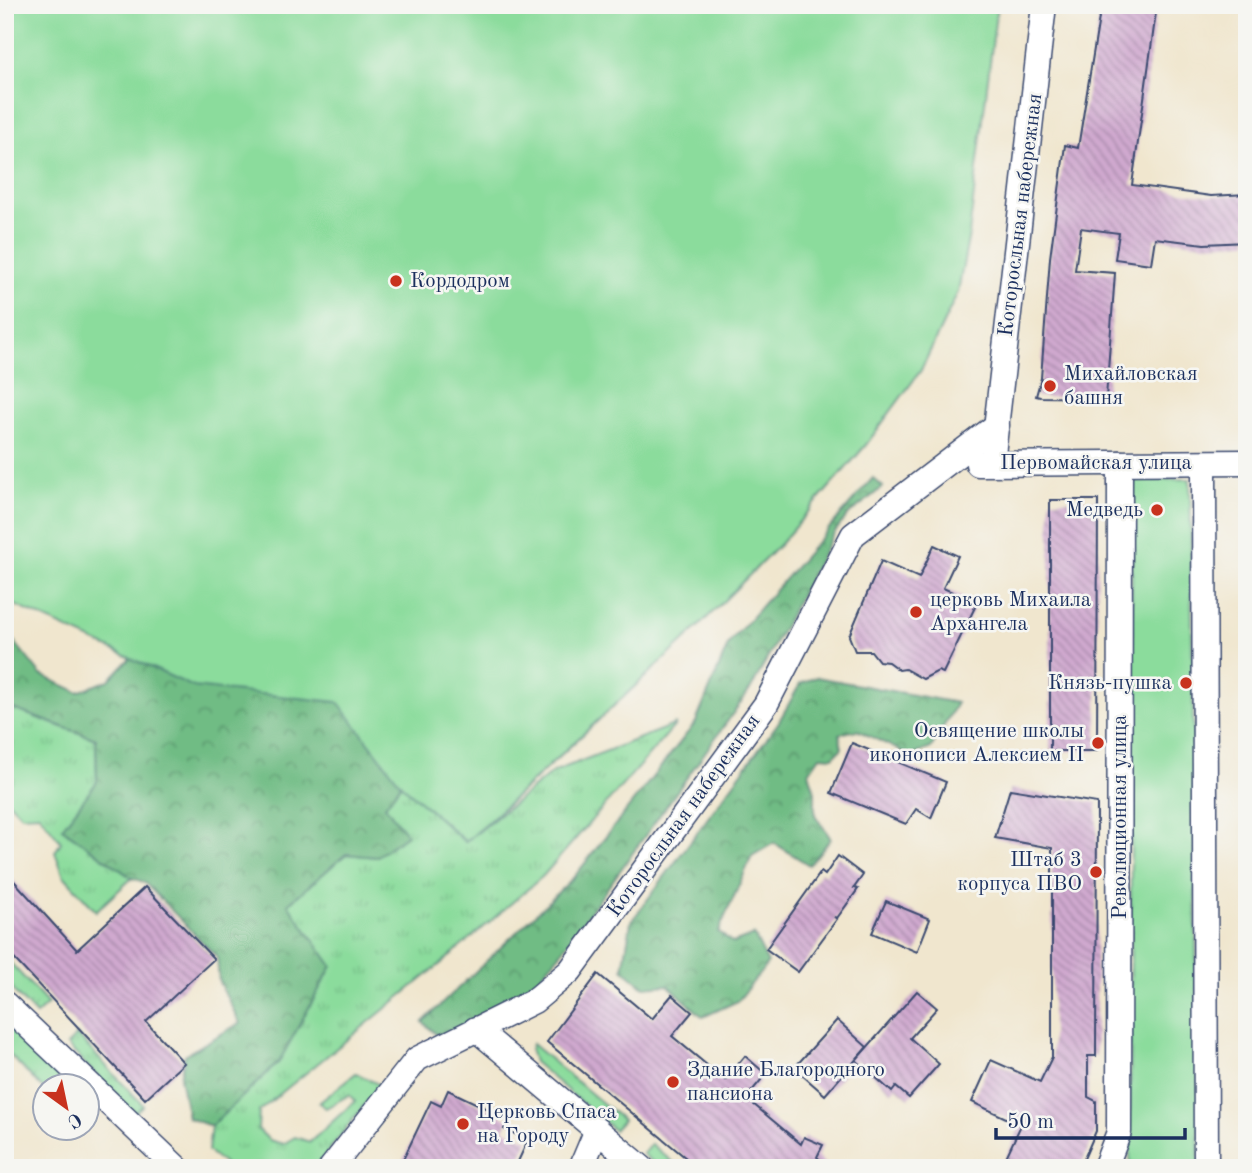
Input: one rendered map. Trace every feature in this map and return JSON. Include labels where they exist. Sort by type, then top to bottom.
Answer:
[{"type":"street","name":"Которосльная набережная","points":[[992,463],[1044,5]]},
{"type":"street","name":"Которосльная набережная","points":[[331,1168],[411,1065],[426,1053],[544,994],[579,960],[766,704],[850,539],[996,425]]},
{"type":"street","name":"Первомайская улица","points":[[946,464],[1247,462]]},
{"type":"street","name":"Революционная улица","points":[[1105,1168],[1119,1132],[1121,463]]},
{"type":"street","points":[[1204,463],[1206,1168]]},
{"type":"street","points":[[5,1004],[177,1168]]},
{"type":"street","points":[[476,1029],[642,1168]]},
{"type":"street","points":[[581,1168],[597,1130]]},
{"type":"green space","points":[[5,5],[997,5],[969,234],[958,292],[921,370],[865,446],[780,544],[687,638],[466,842],[401,784],[338,702],[194,687],[13,604],[5,628]]},
{"type":"green space","points":[[958,292],[921,370],[865,446],[780,544],[687,638],[477,833],[553,772],[676,724],[543,876],[443,962],[259,1111],[258,1129],[269,1140],[283,1144],[295,1137],[310,1142],[355,1101],[349,1095],[326,1108],[319,1103],[356,1073],[380,1085],[315,1168],[229,1168],[208,1151],[211,1126],[279,1062],[288,904],[346,854],[376,857],[406,835],[385,806],[401,784],[465,842]]},
{"type":"green space","points":[[873,478],[883,487],[847,516],[832,536],[752,687],[560,954],[520,1000],[441,1039],[423,1022],[574,877],[696,722],[729,643]]},
{"type":"green space","points":[[1190,479],[1199,1166],[1130,1168],[1132,491],[1134,480]]},
{"type":"green space","points":[[10,636],[41,675],[78,692],[109,680],[130,658],[194,687],[338,702],[401,784],[385,806],[407,835],[376,857],[346,854],[288,904],[332,966],[279,1062],[211,1126],[188,1118],[180,1077],[185,1055],[240,1023],[219,982],[217,957],[144,882],[132,878],[62,828],[97,782],[96,739],[5,706],[5,648]]},
{"type":"green space","points":[[816,677],[957,703],[931,748],[911,756],[857,730],[839,734],[842,748],[833,757],[820,756],[809,772],[815,792],[815,815],[831,839],[809,865],[774,843],[752,856],[718,932],[733,943],[754,935],[768,963],[738,1001],[703,1017],[668,985],[644,987],[623,969],[631,922],[778,723],[800,684]]},
{"type":"green space","points":[[5,706],[96,739],[97,782],[62,828],[132,878],[96,911],[64,876],[55,852],[61,842],[39,814],[21,815],[5,798]]},
{"type":"green space","points":[[5,957],[48,1004],[36,1015],[5,982]]},
{"type":"green space","points":[[5,1024],[54,1072],[32,1072],[32,1078],[5,1050]]},
{"type":"green space","points":[[77,1035],[143,1105],[133,1114],[102,1082],[102,1072],[93,1072],[67,1045]]},
{"type":"green space","points":[[532,1044],[623,1120],[614,1130],[534,1062],[530,1049]]},
{"type":"green space","points":[[651,1144],[680,1168],[659,1168],[643,1154]]},
{"type":"building","points":[[1101,5],[1157,5],[1132,185],[1211,196],[1247,194],[1247,242],[1204,244],[1155,238],[1151,264],[1115,259],[1119,233],[1081,228],[1075,270],[1115,273],[1106,398],[1040,397],[1036,396],[1041,378],[1050,258],[1065,145],[1078,148]]},
{"type":"building","points":[[1050,500],[1098,500],[1097,751],[1050,751]]},
{"type":"building","name":"церковь Михаила Архангела","points":[[934,545],[958,556],[943,588],[977,603],[943,673],[938,671],[923,679],[905,669],[899,670],[888,662],[879,661],[871,651],[855,651],[849,636],[881,561],[919,578]]},
{"type":"building","points":[[852,743],[946,782],[931,818],[916,809],[906,824],[831,793]]},
{"type":"building","points":[[1010,789],[1097,803],[1096,1056],[1088,1056],[1088,1097],[1096,1101],[1096,1131],[1080,1168],[1001,1168],[1021,1125],[972,1102],[991,1060],[1040,1082],[1052,1057],[1052,848],[995,838]]},
{"type":"building","points":[[838,856],[863,875],[854,888],[858,889],[837,918],[834,917],[837,919],[798,972],[766,949],[821,872],[825,875]]},
{"type":"building","points":[[5,871],[77,950],[145,887],[214,959],[146,1022],[184,1063],[145,1099],[5,949]]},
{"type":"building","points":[[886,901],[930,919],[917,952],[872,933]]},
{"type":"building","points":[[598,974],[652,1019],[672,995],[692,1012],[672,1036],[725,1080],[745,1056],[766,1074],[746,1098],[801,1144],[804,1137],[823,1145],[817,1157],[830,1168],[698,1168],[547,1042]]},
{"type":"building","points":[[917,991],[937,1008],[910,1038],[939,1064],[909,1098],[896,1087],[892,1092],[856,1060]]},
{"type":"building","points":[[837,1020],[867,1047],[825,1095],[794,1068]]},
{"type":"building","name":"Церковь Спаса на Городу","points":[[448,1090],[509,1119],[504,1129],[528,1140],[515,1168],[399,1168],[431,1101],[441,1106]]},
{"type":"place","name":"Кордодром","points":[[396,281]]},
{"type":"place","name":"Михайловская башня","points":[[1050,386]]},
{"type":"place","name":"Медведь","points":[[1157,510]]},
{"type":"place","name":"церковь Михаила Архангела","points":[[916,612]]},
{"type":"place","name":"Князь-пушка","points":[[1186,683]]},
{"type":"place","name":"Освящение школы иконописи Алексием II","points":[[1098,743]]},
{"type":"place","name":"Штаб 3 корпуса ПВО","points":[[1096,872]]},
{"type":"place","name":"Здание Благородного пансиона","points":[[673,1082]]},
{"type":"place","name":"Церковь Спаса на Городу","points":[[463,1124]]}]
